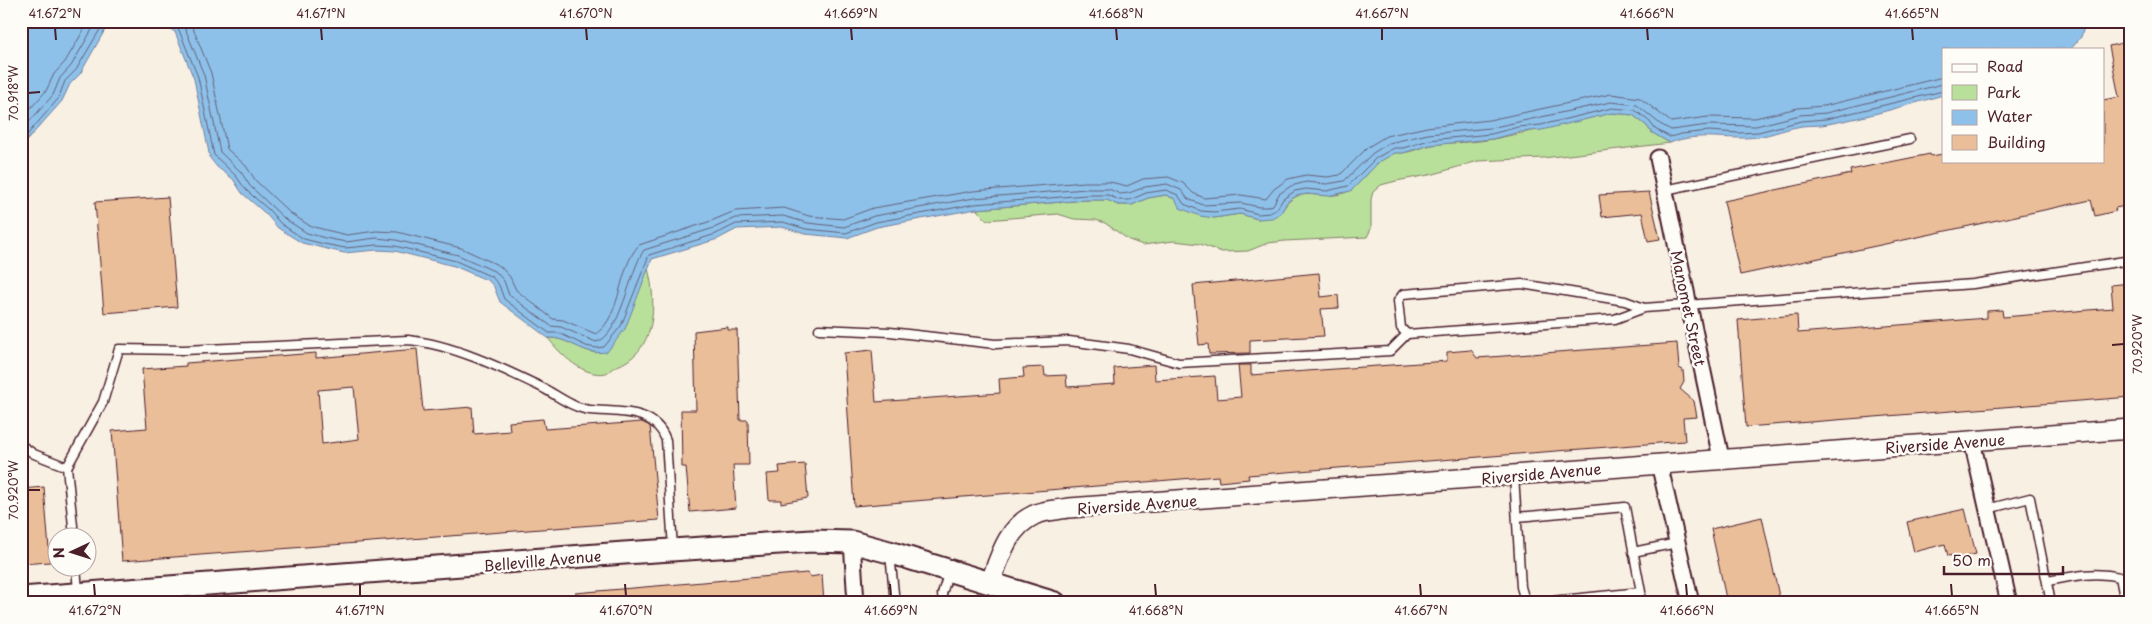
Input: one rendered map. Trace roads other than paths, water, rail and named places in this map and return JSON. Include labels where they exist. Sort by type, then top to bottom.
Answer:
[{"type":"main road","name":"Belleville Avenue","points":[[26,600],[79,594],[812,541],[852,542],[950,568],[1055,603]]},
{"type":"street","name":"Manomet Street","points":[[1658,158],[1721,458]]},
{"type":"street","name":"Riverside Avenue","points":[[991,581],[1000,555],[1015,527],[1035,514],[1069,508],[2131,429]]},
{"type":"street","points":[[1972,441],[2009,603]]},
{"type":"street","points":[[1659,463],[1691,603]]},
{"type":"street","points":[[852,542],[856,603]]},
{"type":"lane","points":[[1665,190],[1910,139]]},
{"type":"lane","points":[[820,329],[890,332],[995,344],[1069,341],[1129,349],[1179,363],[1390,351],[1407,334],[1615,319],[1644,308],[1688,303],[1749,302],[1973,284],[2131,260]]},
{"type":"lane","points":[[1407,334],[1401,328],[1398,301],[1403,294],[1522,284],[1625,300],[1644,308]]},
{"type":"lane","points":[[73,526],[67,467],[103,402],[119,349],[184,350],[408,340],[424,341],[490,364],[542,388],[574,406],[591,410],[635,413],[654,422],[663,430],[666,440],[673,550]]},
{"type":"lane","points":[[21,445],[34,454],[67,467]]},
{"type":"lane","points":[[1514,475],[1521,587],[1524,597],[1531,603],[1641,592],[1625,507],[1517,516]]},
{"type":"lane","points":[[1987,509],[2030,498],[2051,603]]},
{"type":"lane","points":[[1633,552],[1677,544]]},
{"type":"lane","points":[[889,552],[895,603]]},
{"type":"lane","points":[[943,603],[942,594],[950,568]]},
{"type":"lane","points":[[2048,581],[2084,574],[2103,573],[2120,577],[2126,603]]},
{"type":"lane","points":[[77,576],[79,594]]},
{"type":"water","points":[[21,21],[110,21],[80,74],[70,84],[62,101],[21,147]]},
{"type":"water","points":[[150,21],[2086,21],[2081,37],[2072,48],[1942,48],[1942,95],[1872,115],[1825,125],[1796,127],[1757,137],[1703,137],[1681,139],[1670,143],[1651,132],[1647,126],[1633,115],[1612,113],[1542,130],[1520,132],[1492,139],[1430,145],[1403,153],[1395,153],[1379,162],[1351,191],[1327,196],[1307,194],[1296,196],[1287,202],[1281,213],[1272,218],[1258,219],[1240,214],[1214,218],[1200,216],[1180,208],[1175,199],[1166,195],[1148,198],[1132,205],[1118,205],[1107,200],[1086,200],[976,209],[877,227],[847,238],[805,234],[783,227],[737,229],[718,239],[652,259],[625,329],[607,352],[598,353],[563,340],[548,338],[500,302],[494,287],[489,281],[454,266],[395,251],[377,250],[344,253],[302,243],[278,228],[266,214],[242,193],[233,179],[217,167],[210,158],[194,79],[175,32],[166,26]]}]
